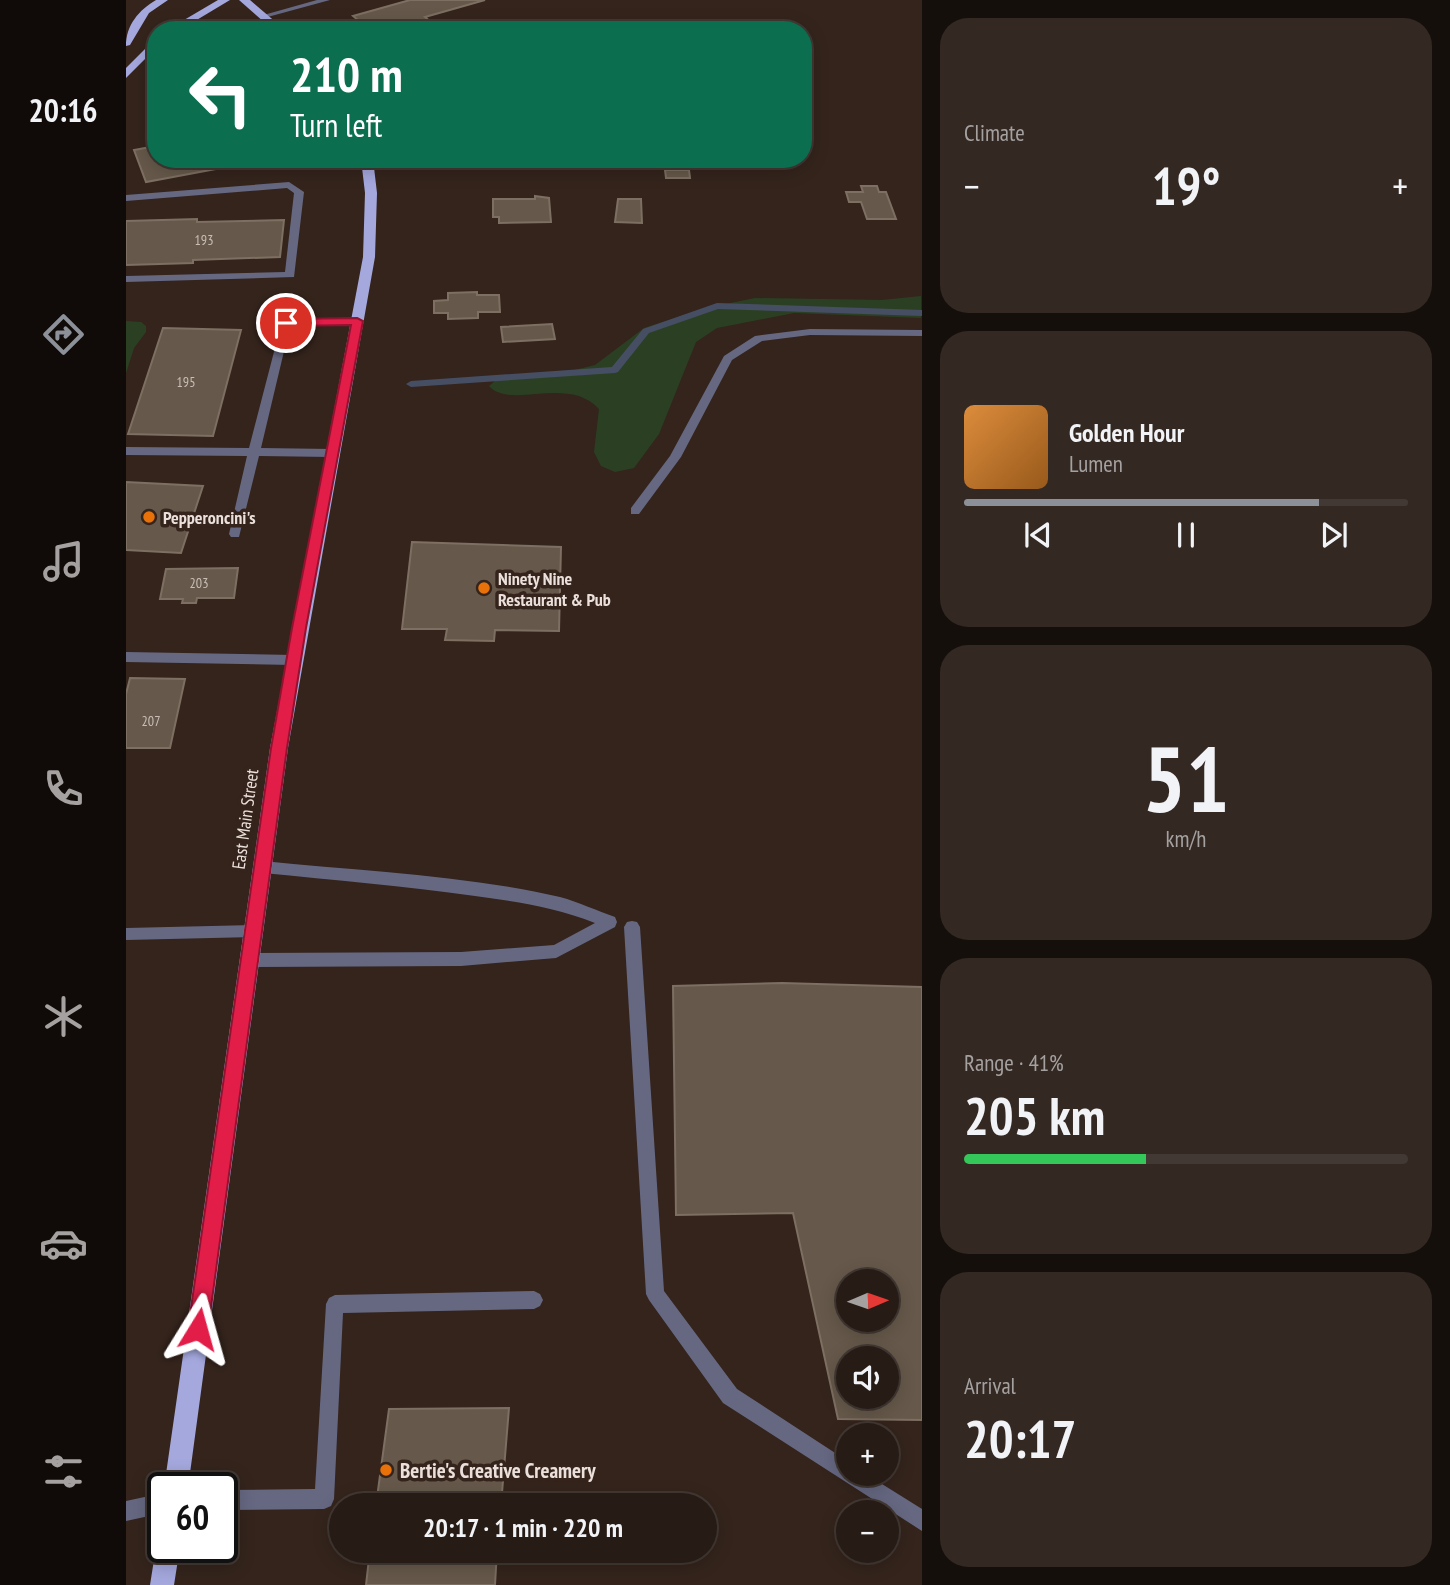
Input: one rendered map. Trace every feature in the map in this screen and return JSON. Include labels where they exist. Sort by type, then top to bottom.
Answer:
[{"type":"main road","points":[[126,43],[145,0]]},
{"type":"main road","points":[[134,26],[145,10],[163,0]]},
{"type":"main road","points":[[188,21],[225,0]]},
{"type":"main road","points":[[244,0],[270,21]]},
{"type":"main road","points":[[126,75],[147,51]]},
{"type":"main road","name":"East Main Street","points":[[178,1472],[262,867],[294,660],[369,257],[371,193],[368,168]]},
{"type":"main road","points":[[162,1585],[165,1563]]},
{"type":"lane","points":[[264,16],[326,0]]},
{"type":"lane","points":[[126,198],[289,186],[299,192],[290,275],[126,279]]},
{"type":"lane","points":[[235,534],[286,323],[357,321]]},
{"type":"lane","points":[[635,511],[675,457],[728,358],[759,338],[810,332],[922,333]]},
{"type":"lane","points":[[126,451],[332,453]]},
{"type":"lane","points":[[126,657],[294,660]]},
{"type":"lane","points":[[249,960],[461,959],[556,951],[610,922],[562,904],[523,897],[262,867]]},
{"type":"lane","points":[[632,927],[655,1294],[730,1396],[836,1465]]},
{"type":"lane","points":[[126,934],[254,931]]},
{"type":"lane","points":[[238,1500],[324,1499],[335,1304],[534,1300]]},
{"type":"lane","points":[[868,1486],[922,1521]]},
{"type":"lane","points":[[126,1511],[147,1506]]},
{"type":"green space","points":[[921,296],[921,318],[794,313],[717,328],[696,342],[659,434],[634,468],[615,472],[601,466],[594,452],[599,409],[586,399],[572,394],[556,393],[511,395],[489,386],[495,381],[509,378],[566,372],[595,365],[644,328],[706,308],[755,298],[882,300]]},
{"type":"green space","points":[[126,321],[141,322],[146,326],[146,332],[134,348],[126,373]]},
{"type":"building","points":[[410,0],[485,0],[425,17],[430,21],[359,21],[353,16]]},
{"type":"building","points":[[147,148],[147,168],[221,168],[146,182],[134,150]]},
{"type":"building","points":[[665,170],[689,170],[690,178],[666,178]]},
{"type":"building","points":[[861,186],[877,186],[879,192],[886,192],[896,219],[867,219],[861,202],[849,202],[846,192],[863,192]]},
{"type":"building","points":[[535,196],[549,198],[551,222],[499,223],[499,217],[493,217],[493,199],[535,199]]},
{"type":"building","points":[[618,199],[641,199],[642,223],[615,222]]},
{"type":"building","points":[[197,219],[197,222],[284,220],[280,257],[126,265],[126,221]]},
{"type":"building","points":[[477,292],[477,295],[499,295],[500,312],[478,312],[478,318],[448,319],[448,313],[434,313],[434,301],[448,300],[448,293]]},
{"type":"building","points":[[552,324],[555,339],[503,342],[501,327]]},
{"type":"building","points":[[163,328],[241,330],[213,436],[128,434]]},
{"type":"building","points":[[126,482],[203,486],[181,553],[126,550]]},
{"type":"building","name":"Ninety Nine Restaurant & Pub","points":[[412,542],[561,547],[559,631],[495,630],[494,641],[445,640],[447,629],[402,629]]},
{"type":"building","points":[[238,568],[234,598],[197,598],[196,603],[182,603],[183,599],[160,599],[166,569]]},
{"type":"building","points":[[130,678],[185,679],[170,748],[126,748],[126,694]]},
{"type":"building","points":[[782,983],[922,987],[922,1420],[838,1419],[793,1213],[676,1215],[673,986]]},
{"type":"building","points":[[509,1408],[502,1493],[378,1493],[389,1409]]},
{"type":"building","points":[[369,1563],[496,1563],[495,1585],[366,1585]]},
{"type":"waterway","points":[[411,384],[615,370],[646,331],[717,306],[922,313]]},
{"type":"place","name":"Pepperoncini's","points":[[149,517]]},
{"type":"place","name":"Ninety Nine Restaurant & Pub","points":[[484,588]]},
{"type":"place","name":"Bertie's Creative Creamery","points":[[386,1470]]},
{"type":"route","points":[[198,1329],[279,748],[357,321],[286,323]]}]
